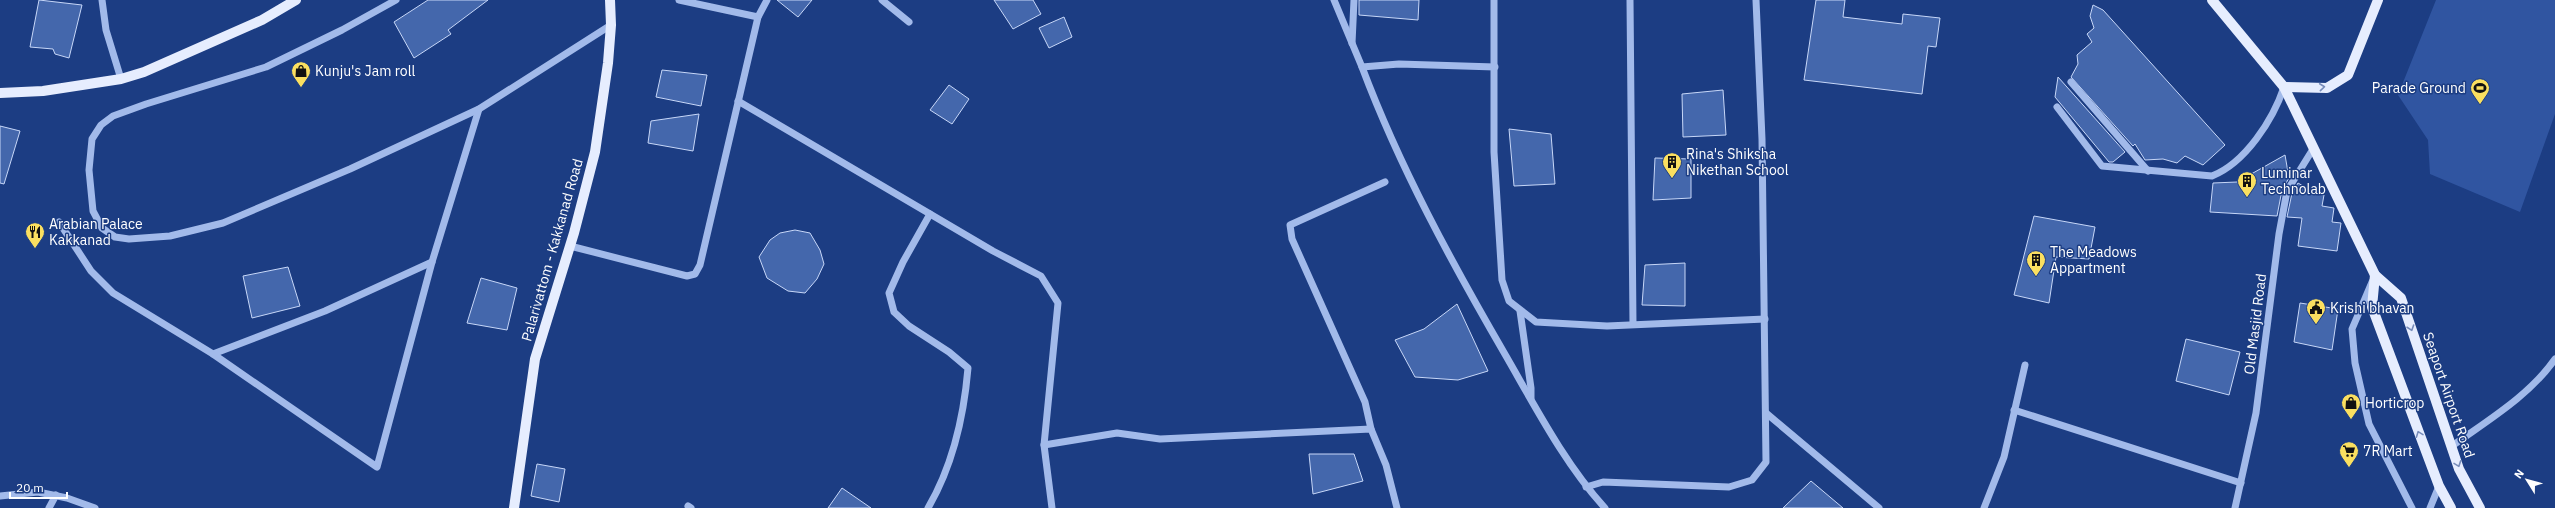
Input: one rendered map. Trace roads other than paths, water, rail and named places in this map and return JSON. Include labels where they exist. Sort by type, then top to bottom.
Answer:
[{"type":"main road","points":[[0,93],[43,91],[121,79],[144,72],[262,20],[296,0]]},
{"type":"main road","name":"Palarivattom - Kakkanad Road","points":[[514,508],[534,359],[570,246],[595,152],[608,63],[611,25],[610,0]]},
{"type":"main road","name":"Seaport Airport Road","points":[[2212,0],[2284,87],[2375,275],[2401,298],[2460,469],[2480,508]]},
{"type":"main road","points":[[2284,87],[2327,88],[2348,75],[2378,0]]},
{"type":"main road","points":[[2375,275],[2372,307],[2439,486],[2451,508]]},
{"type":"street","points":[[102,0],[106,30],[121,79]]},
{"type":"street","points":[[396,0],[342,30],[266,67],[146,104],[113,116],[101,125],[92,139],[89,170],[94,211],[102,228],[115,238],[129,239],[170,236],[223,224],[350,169],[479,109],[611,25]]},
{"type":"street","points":[[679,0],[758,17]]},
{"type":"street","points":[[570,246],[687,276],[695,274],[700,265],[758,17],[767,0]]},
{"type":"street","points":[[882,0],[909,22]]},
{"type":"street","points":[[1334,0],[1362,67],[1382,121],[1447,254],[1531,398],[1586,488],[1605,508]]},
{"type":"street","points":[[1352,46],[1354,0]]},
{"type":"street","points":[[1494,0],[1494,152],[1502,280],[1509,301],[1536,322],[1607,326],[1765,319]]},
{"type":"street","points":[[1630,0],[1633,324]]},
{"type":"street","points":[[1586,488],[1603,482],[1729,487],[1752,480],[1766,462],[1762,138],[1756,0]]},
{"type":"street","points":[[1362,67],[1398,64],[1495,67]]},
{"type":"street","points":[[2071,82],[2148,171]]},
{"type":"street","points":[[2057,107],[2102,166],[2212,176],[2228,170],[2268,121],[2278,107],[2284,87]]},
{"type":"street","points":[[738,100],[930,214],[1041,276],[1058,303],[1044,445],[1052,508]]},
{"type":"street","points":[[59,222],[91,271],[113,293],[213,354],[377,467],[432,262],[479,109]]},
{"type":"street","name":"Old Masjid Road","points":[[2235,508],[2256,413],[2278,234],[2287,191],[2313,149]]},
{"type":"street","points":[[1385,182],[1290,225],[1292,239],[1365,402],[1371,429],[1386,465],[1397,508]]},
{"type":"street","points":[[928,508],[941,485],[965,399],[968,368],[949,352],[909,326],[894,312],[890,293],[903,262],[930,214]]},
{"type":"street","points":[[213,354],[325,311],[432,262]]},
{"type":"street","points":[[2375,275],[2352,329],[2355,363],[2369,424],[2412,508]]},
{"type":"street","points":[[1520,311],[1531,388],[1531,398]]},
{"type":"street","points":[[2452,446],[2506,407],[2544,375],[2555,359]]},
{"type":"street","points":[[1984,508],[2004,457],[2025,365]]},
{"type":"street","points":[[2014,410],[2241,483]]},
{"type":"street","points":[[1766,413],[1879,508]]},
{"type":"street","points":[[1044,445],[1117,433],[1160,439],[1371,429]]},
{"type":"street","points":[[2430,508],[2439,486]]},
{"type":"street","points":[[0,496],[38,492],[95,508]]},
{"type":"street","points":[[49,508],[56,496]]},
{"type":"place","name":"Kunju's Jam roll","points":[[301,88]]},
{"type":"place","name":"Parade Ground","points":[[2480,105]]},
{"type":"place","name":"Rina's Shiksha Nikethan School","points":[[1672,179]]},
{"type":"place","name":"Luminar Technolab","points":[[2247,198]]},
{"type":"place","name":"Arabian Palace Kakkanad","points":[[35,249]]},
{"type":"place","name":"The Meadows Appartment","points":[[2036,277]]},
{"type":"place","name":"Krishi bhavan","points":[[2316,325]]},
{"type":"place","name":"Horticrop","points":[[2351,420]]},
{"type":"place","name":"7R Mart","points":[[2349,468]]}]
